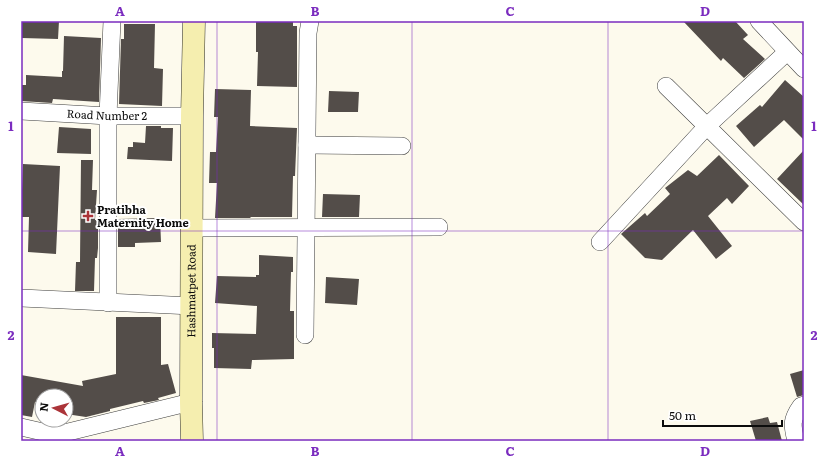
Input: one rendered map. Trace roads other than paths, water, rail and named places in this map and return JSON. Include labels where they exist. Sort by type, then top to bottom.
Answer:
[{"type":"main road","name":"Hashmatpet Road","points":[[192,441],[192,116],[194,21]]},
{"type":"street","points":[[108,303],[108,116],[112,21]]},
{"type":"street","points":[[305,335],[308,33],[310,21]]},
{"type":"street","points":[[759,21],[804,69]]},
{"type":"street","points":[[600,242],[707,126],[787,52]]},
{"type":"street","points":[[666,86],[804,222]]},
{"type":"street","name":"Road Number 2","points":[[21,111],[108,116],[192,116]]},
{"type":"street","points":[[307,145],[402,146]]},
{"type":"street","points":[[192,228],[439,227]]},
{"type":"street","points":[[21,298],[192,306]]},
{"type":"street","points":[[21,427],[48,438],[191,402]]},
{"type":"street","points":[[796,441],[792,426],[795,415],[801,406],[804,406]]},
{"type":"place","name":"Pratibha Maternity Home","points":[[88,216]]}]
